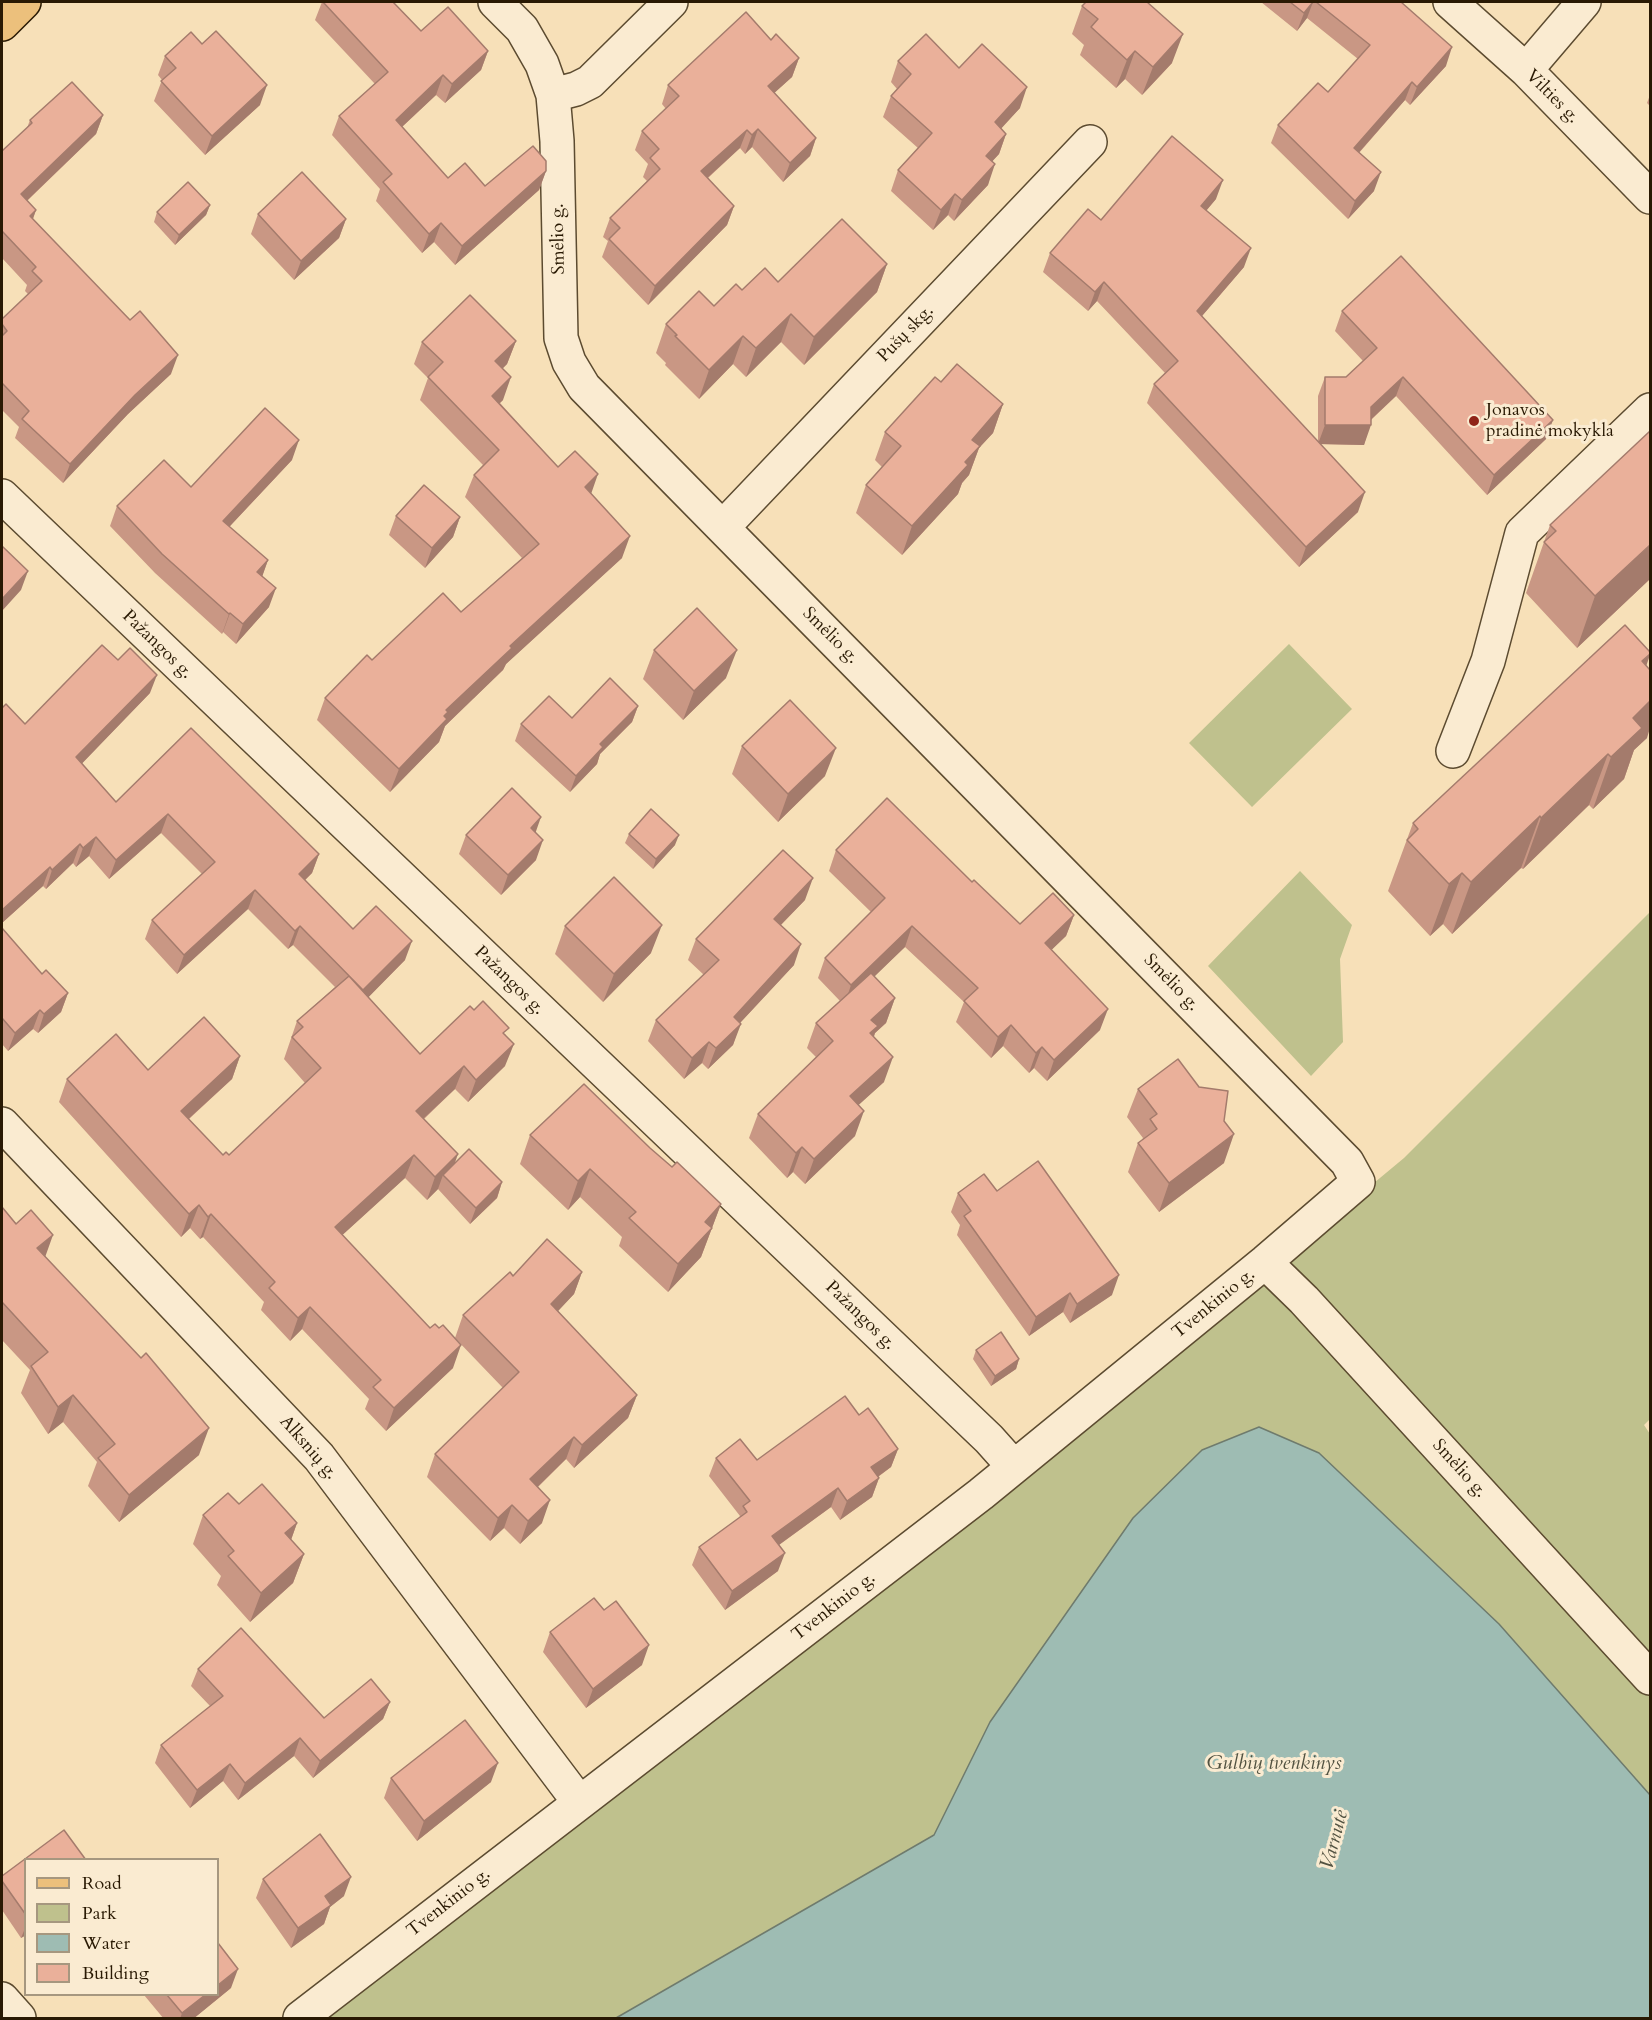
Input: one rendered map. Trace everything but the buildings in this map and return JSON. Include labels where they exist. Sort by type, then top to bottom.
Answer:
[{"type":"main road","points":[[2,24],[24,2]]},
{"type":"street","name":"Smėlio g.","points":[[495,2],[522,29],[542,64],[553,95],[557,141],[561,338],[569,363],[584,387],[1347,1162],[1358,1182]]},
{"type":"street","points":[[553,95],[576,89],[590,82],[671,2]]},
{"type":"street","name":"Vilties g.","points":[[1450,2],[1526,69],[1650,197]]},
{"type":"street","points":[[1526,69],[1584,2]]},
{"type":"street","name":"Pušų skg.","points":[[723,527],[1090,142]]},
{"type":"street","points":[[1453,751],[1488,661],[1522,533],[1650,410]]},
{"type":"street","name":"Pažangos g.","points":[[2,496],[981,1431],[1014,1467]]},
{"type":"street","name":"Alksnių g.","points":[[2,1124],[319,1457],[579,1802]]},
{"type":"street","name":"Tvenkinio g.","points":[[300,2019],[1014,1467],[1265,1262],[1358,1182]]},
{"type":"street","name":"Smėlio g.","points":[[1265,1262],[1312,1308],[1650,1678]]},
{"type":"street","points":[[2,1999],[18,2019]]},
{"type":"green space","points":[[1289,644],[1352,709],[1252,807],[1189,743]]},
{"type":"green space","points":[[1300,871],[1352,925],[1340,959],[1343,1042],[1311,1076],[1208,966]]},
{"type":"green space","points":[[1650,912],[1650,1419],[1644,1425],[1650,1434],[1650,2018],[322,2018],[1013,1483],[1404,1158]]},
{"type":"water","name":"Gulbių tvenkinys","points":[[1259,1427],[1319,1453],[1499,1624],[1650,1795],[1650,2018],[616,2018],[934,1835],[990,1722],[1133,1518],[1202,1450]]},
{"type":"place","name":"Jonavos pradinė mokykla","points":[[1474,421]]},
{"type":"water label","name":"Varnutė","points":[[1335,1840]]}]
